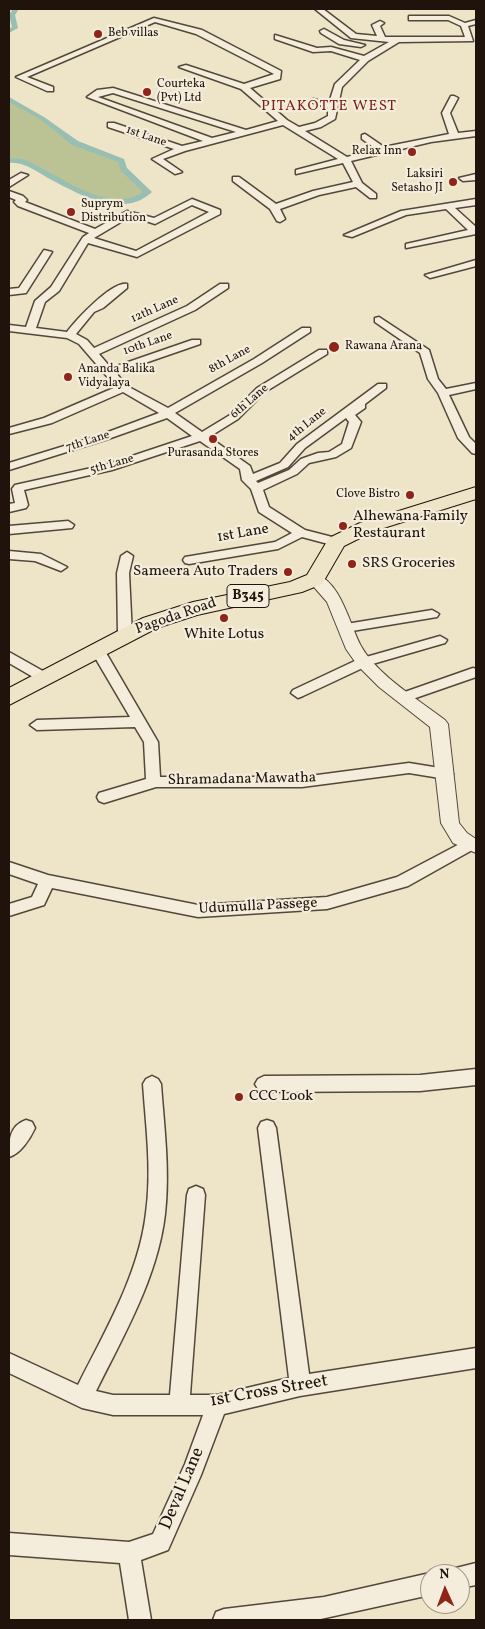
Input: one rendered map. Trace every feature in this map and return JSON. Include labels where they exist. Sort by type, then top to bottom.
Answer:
[{"type":"main road","points":[[315,579],[336,542],[367,527],[476,494]]},
{"type":"main road","name":"Pagoda Road","points":[[9,697],[125,635],[193,609],[295,587],[315,579]]},
{"type":"street","points":[[319,9],[354,36],[397,40],[470,39]]},
{"type":"street","points":[[412,18],[449,18],[464,25],[476,22]]},
{"type":"street","points":[[50,89],[19,78],[154,20],[199,32],[278,73],[277,77],[244,87]]},
{"type":"street","points":[[380,23],[376,25],[382,38]]},
{"type":"street","points":[[464,25],[470,39],[476,46]]},
{"type":"street","points":[[324,31],[342,42],[382,48]]},
{"type":"street","points":[[278,37],[316,50],[331,49],[365,59]]},
{"type":"street","points":[[299,130],[327,122],[332,117],[332,107],[338,86],[365,59],[397,40]]},
{"type":"street","points":[[183,67],[244,87],[284,122],[346,160],[358,184],[373,196]]},
{"type":"street","points":[[211,141],[91,97],[100,92],[113,90],[245,132]]},
{"type":"street","points":[[454,98],[446,113],[454,135]]},
{"type":"street","points":[[313,101],[332,107]]},
{"type":"street","points":[[178,172],[156,160],[182,149],[284,122]]},
{"type":"street","name":"1st Lane","points":[[111,125],[182,149]]},
{"type":"street","points":[[299,172],[383,150],[454,135],[476,134]]},
{"type":"street","points":[[365,137],[383,150]]},
{"type":"street","points":[[9,184],[24,175]]},
{"type":"street","points":[[463,178],[476,177]]},
{"type":"street","points":[[236,180],[275,208],[275,212],[280,219]]},
{"type":"street","points":[[275,208],[317,191],[358,184]]},
{"type":"street","points":[[9,194],[20,198],[22,200],[19,202],[21,204],[96,233]]},
{"type":"street","points":[[25,331],[40,301],[55,289],[86,239],[127,214],[155,221],[192,202],[217,212],[137,254],[86,239]]},
{"type":"street","points":[[349,235],[404,213],[476,202]]},
{"type":"street","points":[[409,246],[474,232],[448,206]]},
{"type":"street","points":[[9,292],[22,291],[47,252]]},
{"type":"street","points":[[430,275],[476,264]]},
{"type":"street","points":[[70,335],[90,310],[99,306],[123,286]]},
{"type":"street","name":"12th Lane","points":[[93,353],[190,308],[224,286]]},
{"type":"street","points":[[378,320],[425,352],[433,379],[464,438],[476,451]]},
{"type":"street","points":[[9,328],[70,335],[83,342],[123,388],[150,401],[166,414],[203,436],[246,468],[248,480],[257,488],[263,509],[301,534],[336,542]]},
{"type":"street","name":"8th Lane","points":[[166,414],[258,361],[306,330]]},
{"type":"street","points":[[9,334],[25,331]]},
{"type":"street","name":"10th Lane","points":[[110,372],[196,342]]},
{"type":"street","name":"6th Lane","points":[[203,436],[234,417],[261,390],[323,352]]},
{"type":"street","name":"4th Lane","points":[[248,480],[284,465],[301,446],[382,386]]},
{"type":"street","points":[[442,393],[476,386]]},
{"type":"street","points":[[9,431],[15,431],[40,422],[123,388]]},
{"type":"street","points":[[257,488],[293,472],[305,461],[318,456],[332,455],[347,446],[355,422],[349,414],[370,401]]},
{"type":"street","name":"7th Lane","points":[[9,467],[104,437],[166,414]]},
{"type":"street","name":"5th Lane","points":[[9,508],[22,506],[18,489],[20,488],[108,468],[203,436]]},
{"type":"street","points":[[9,530],[68,525]]},
{"type":"street","name":"1st Lane","points":[[189,560],[278,545],[301,534]]},
{"type":"street","points":[[9,555],[37,557],[61,567]]},
{"type":"street","points":[[125,635],[123,574],[128,556]]},
{"type":"street","points":[[315,579],[334,600],[354,649],[364,662],[385,683],[439,724],[450,823],[455,835],[472,845]]},
{"type":"street","points":[[346,628],[432,614]]},
{"type":"street","points":[[298,693],[364,662],[440,640]]},
{"type":"street","name":"Shramadana Mawatha","points":[[97,649],[151,742],[152,777],[156,782],[302,782],[409,768],[426,769],[446,774]]},
{"type":"street","points":[[9,657],[45,678]]},
{"type":"street","points":[[404,696],[473,673]]},
{"type":"street","points":[[37,725],[140,722]]},
{"type":"street","points":[[104,797],[156,782]]},
{"type":"street","name":"Udumulla Passege","points":[[9,868],[47,881],[198,911],[327,903],[402,882],[472,845]]},
{"type":"street","points":[[9,910],[38,901],[47,881]]},
{"type":"street","points":[[264,1084],[420,1083],[476,1077]]},
{"type":"street","points":[[82,1398],[136,1288],[153,1226],[158,1188],[152,1084]]},
{"type":"street","points":[[9,1148],[26,1128]]},
{"type":"street","points":[[267,1128],[300,1386]]},
{"type":"street","points":[[179,1404],[196,1194]]},
{"type":"street","name":"1st Cross Street","points":[[9,1363],[82,1398],[113,1405],[217,1404],[300,1386],[476,1358]]},
{"type":"street","name":"Deval Lane","points":[[9,1544],[129,1553],[160,1542],[194,1468],[217,1404]]},
{"type":"street","points":[[129,1553],[140,1620]]},
{"type":"street","points":[[224,1620],[324,1608],[420,1586]]},
{"type":"green space","points":[[9,99],[42,118],[75,143],[121,161],[124,169],[148,192],[136,200],[121,202],[105,200],[87,194],[26,163],[14,160],[9,161]]},
{"type":"waterway","points":[[9,31],[15,28],[12,15],[16,9]]},
{"type":"waterway","points":[[9,99],[42,118],[75,143],[121,161],[124,169],[148,192],[136,200],[121,202],[105,200],[87,194],[26,163],[14,160],[9,161]]},
{"type":"place","name":"Beb villas","points":[[98,34]]},
{"type":"place","name":"Courteka (Pvt) Ltd","points":[[147,92]]},
{"type":"place","name":"Relax Inn","points":[[412,152]]},
{"type":"place","name":"Laksiri Setasho JI","points":[[453,182]]},
{"type":"place","name":"Suprym Distribution","points":[[71,212]]},
{"type":"place","name":"Rawana Arana","points":[[334,347]]},
{"type":"place","name":"Ananda Balika Vidyalaya","points":[[68,377]]},
{"type":"place","name":"Purasanda Stores","points":[[213,439]]},
{"type":"place","name":"Clove Bistro","points":[[410,495]]},
{"type":"place","name":"Alhewana Family Restaurant","points":[[343,526]]},
{"type":"place","name":"SRS Groceries","points":[[352,564]]},
{"type":"place","name":"Sameera Auto Traders","points":[[288,572]]},
{"type":"place","name":"White Lotus","points":[[224,618]]},
{"type":"place","name":"CCC Look","points":[[239,1097]]},
{"type":"district","name":"PITAKOTTE WEST","points":[[329,107]]}]
